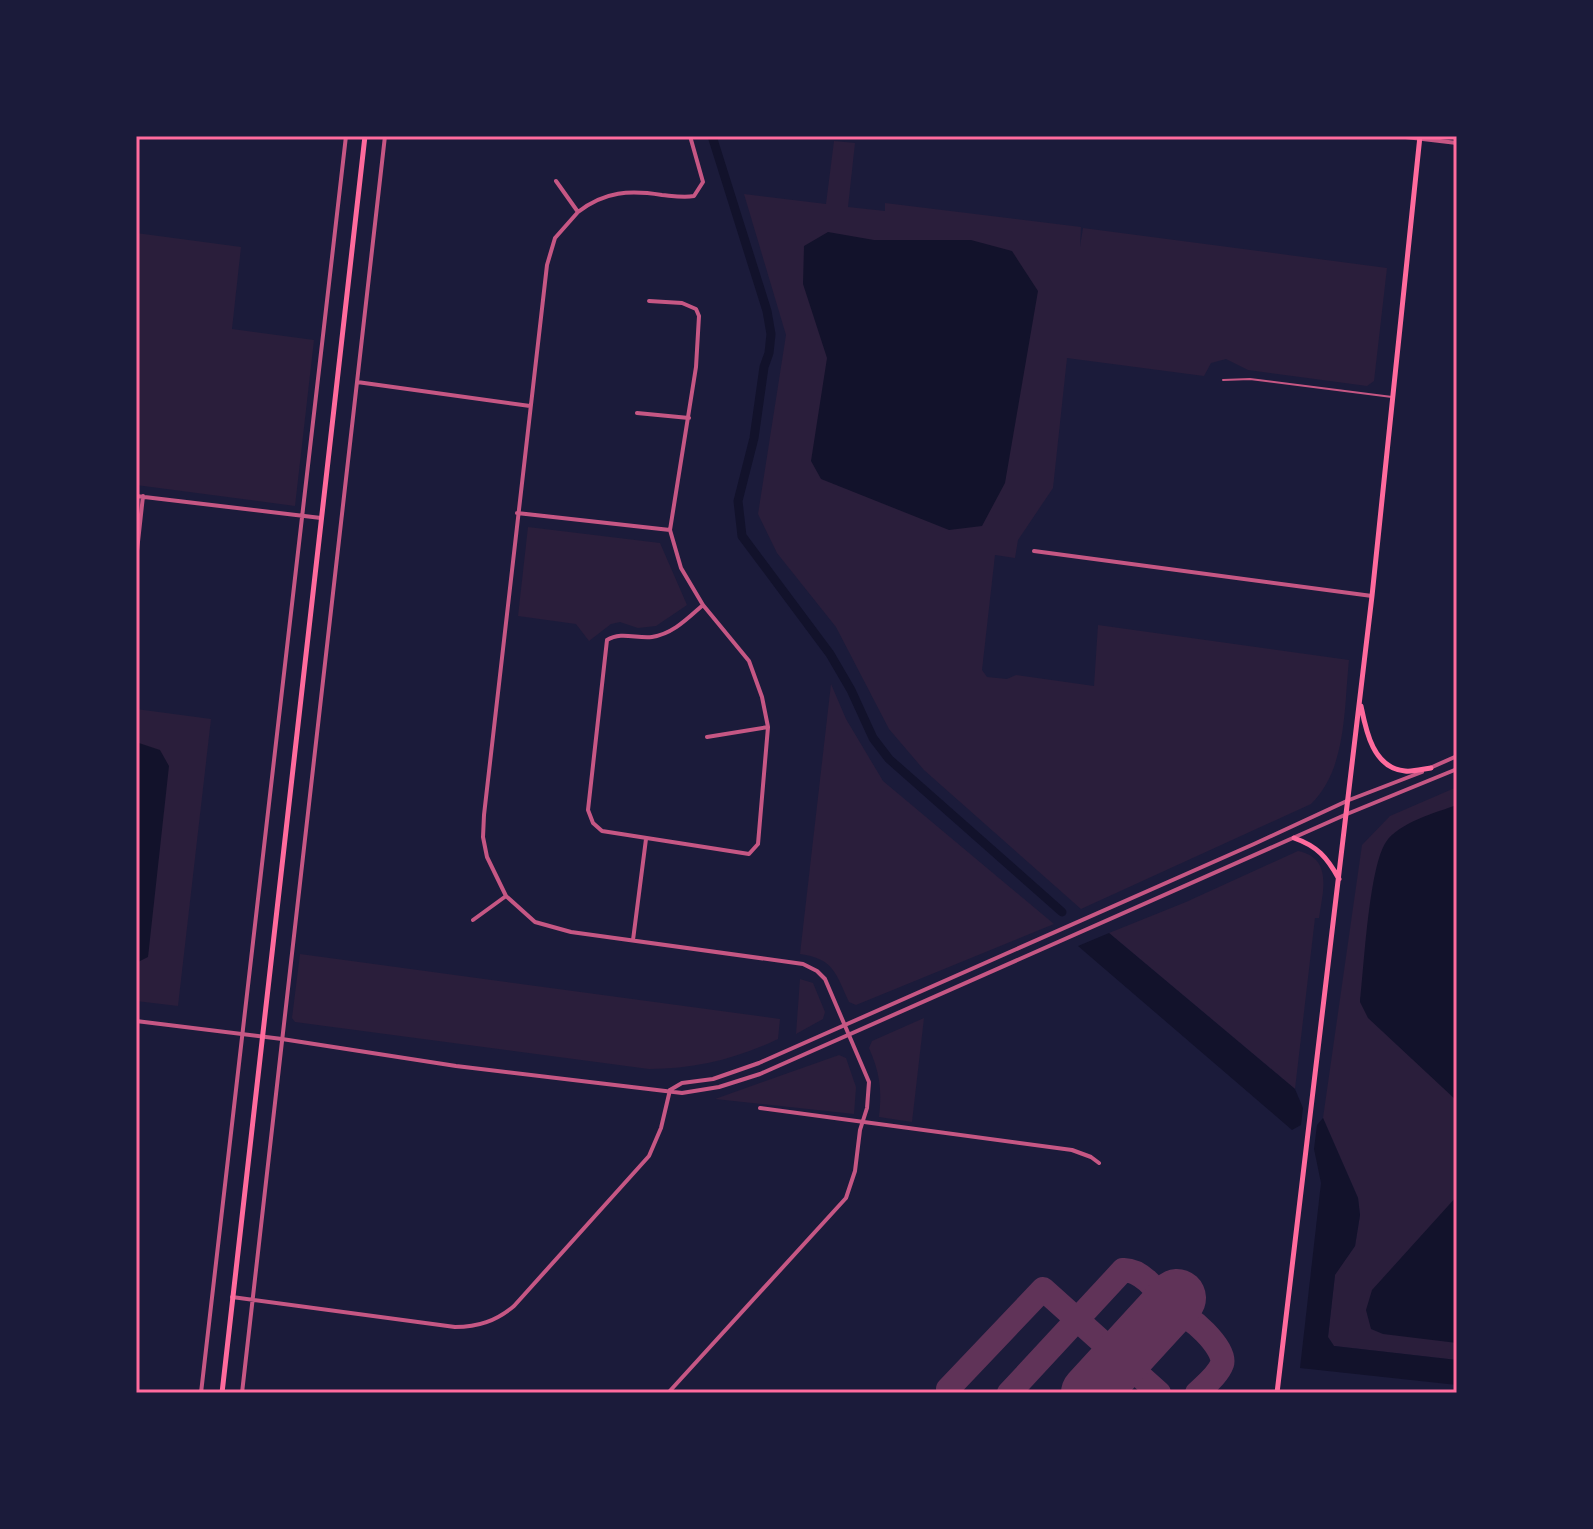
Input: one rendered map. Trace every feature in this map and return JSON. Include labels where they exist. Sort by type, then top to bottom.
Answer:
[{"type":"main road","points":[[222,1393],[365,136]]},
{"type":"main road","points":[[1277,1393],[1349,800],[1420,137]]},
{"type":"main road","points":[[1360,701],[1368,738],[1376,753],[1388,764],[1405,771],[1431,768]]},
{"type":"main road","points":[[1294,838],[1322,853],[1339,880]]},
{"type":"street","points":[[201,1393],[346,136]]},
{"type":"street","points":[[242,1393],[385,136]]},
{"type":"street","points":[[668,1393],[841,1205],[853,1180],[869,1082],[833,994],[817,971],[803,964],[571,932],[535,922],[506,896],[487,857],[483,837],[547,265],[555,238],[578,212],[598,199],[613,194],[640,192],[685,198],[698,193],[703,182],[690,136]]},
{"type":"street","points":[[1397,136],[1457,143]]},
{"type":"street","points":[[556,181],[578,212]]},
{"type":"street","points":[[649,301],[682,303],[696,309],[699,316],[689,418],[670,530],[681,568],[703,605],[749,661],[762,697],[768,727],[758,844],[749,854],[602,831],[593,823],[588,810],[607,640],[614,635],[654,637],[667,633],[703,605]]},
{"type":"street","points":[[357,382],[530,406]]},
{"type":"street","points":[[637,413],[689,418]]},
{"type":"street","points":[[136,496],[321,518]]},
{"type":"street","points":[[136,560],[143,496]]},
{"type":"street","points":[[517,513],[670,530]]},
{"type":"street","points":[[1034,551],[1372,596]]},
{"type":"street","points":[[707,737],[768,727]]},
{"type":"street","points":[[232,1297],[455,1327],[480,1325],[494,1320],[514,1306],[641,1167],[661,1128],[670,1090],[682,1083],[735,1072],[846,1025],[1349,800],[1457,756]]},
{"type":"street","points":[[136,1021],[282,1039],[456,1066],[682,1093],[702,1091],[739,1081],[850,1035],[1347,814],[1457,769]]},
{"type":"street","points":[[633,940],[646,839]]},
{"type":"street","points":[[473,920],[506,896]]},
{"type":"street","points":[[760,1108],[1072,1150],[1099,1163]]},
{"type":"lane","points":[[1223,380],[1250,379],[1393,398]]},
{"type":"shaded area","points":[[834,141],[855,143],[848,207],[885,211],[885,203],[1081,227],[1080,247],[1083,228],[1387,268],[1374,381],[1367,386],[1248,370],[1226,359],[1211,363],[1204,376],[1067,358],[1053,488],[1018,540],[1015,558],[995,555],[982,670],[987,677],[1007,679],[1016,675],[1094,686],[1098,625],[1349,660],[1338,756],[1323,790],[1311,804],[1081,909],[924,770],[889,729],[836,627],[777,553],[758,514],[786,335],[744,194],[826,204]]},
{"type":"shaded area","points":[[828,232],[874,240],[971,240],[1012,251],[1038,291],[1005,483],[982,526],[949,530],[821,479],[811,461],[827,358],[803,284],[804,246]]},
{"type":"shaded area","points":[[136,233],[241,247],[232,329],[314,340],[295,506],[136,485]]},
{"type":"shaded area","points":[[528,527],[660,543],[687,605],[656,626],[638,628],[620,622],[611,624],[589,641],[576,624],[518,616]]},
{"type":"shaded area","points":[[831,684],[846,719],[883,781],[1054,924],[856,1005],[849,1002],[827,963],[800,954]]},
{"type":"shaded area","points":[[136,709],[211,719],[178,1006],[136,1001]]},
{"type":"shaded area","points":[[136,742],[160,750],[169,766],[148,957],[136,963]]},
{"type":"shaded area","points":[[1457,787],[1457,1360],[1334,1346],[1328,1337],[1335,1274],[1355,1246],[1360,1215],[1358,1198],[1323,1118],[1362,845],[1390,816]]},
{"type":"shaded area","points":[[1457,805],[1457,1101],[1368,1018],[1360,1002],[1371,894],[1386,842],[1408,824]]},
{"type":"shaded area","points":[[1298,851],[1317,861],[1323,887],[1319,918],[1315,918],[1295,1089],[1109,933]]},
{"type":"shaded area","points":[[1109,933],[1295,1089],[1303,1108],[1301,1125],[1292,1130],[1078,946]]},
{"type":"shaded area","points":[[300,954],[780,1019],[778,1039],[715,1062],[649,1069],[295,1022],[292,1018]]},
{"type":"shaded area","points":[[800,979],[813,983],[825,1012],[823,1019],[796,1034]]},
{"type":"shaded area","points":[[924,1018],[912,1122],[879,1117],[879,1082],[869,1048],[872,1041]]},
{"type":"shaded area","points":[[839,1055],[846,1058],[856,1087],[854,1114],[715,1099]]},
{"type":"shaded area","points":[[1323,1118],[1358,1198],[1360,1215],[1355,1246],[1335,1275],[1328,1337],[1334,1346],[1457,1360],[1457,1385],[1300,1368],[1321,1183],[1314,1149],[1317,1125]]},
{"type":"shaded area","points":[[1457,1196],[1457,1343],[1383,1334],[1371,1329],[1366,1310],[1372,1290]]},
{"type":"waterway","points":[[712,136],[767,311],[771,334],[754,438],[738,501],[742,536],[830,654],[873,738],[889,759],[1062,912]]},
{"type":"taxiway","points":[[1009,1393],[1123,1270],[1142,1276],[1157,1293],[1161,1308],[1153,1325]]},
{"type":"taxiway","points":[[948,1389],[1043,1289],[1159,1393]]},
{"type":"taxiway","points":[[1153,1325],[1168,1313],[1180,1314],[1205,1332],[1219,1350],[1222,1357],[1220,1368],[1197,1393]]},
{"type":"runway","points":[[1090,1393],[1177,1298]]}]
